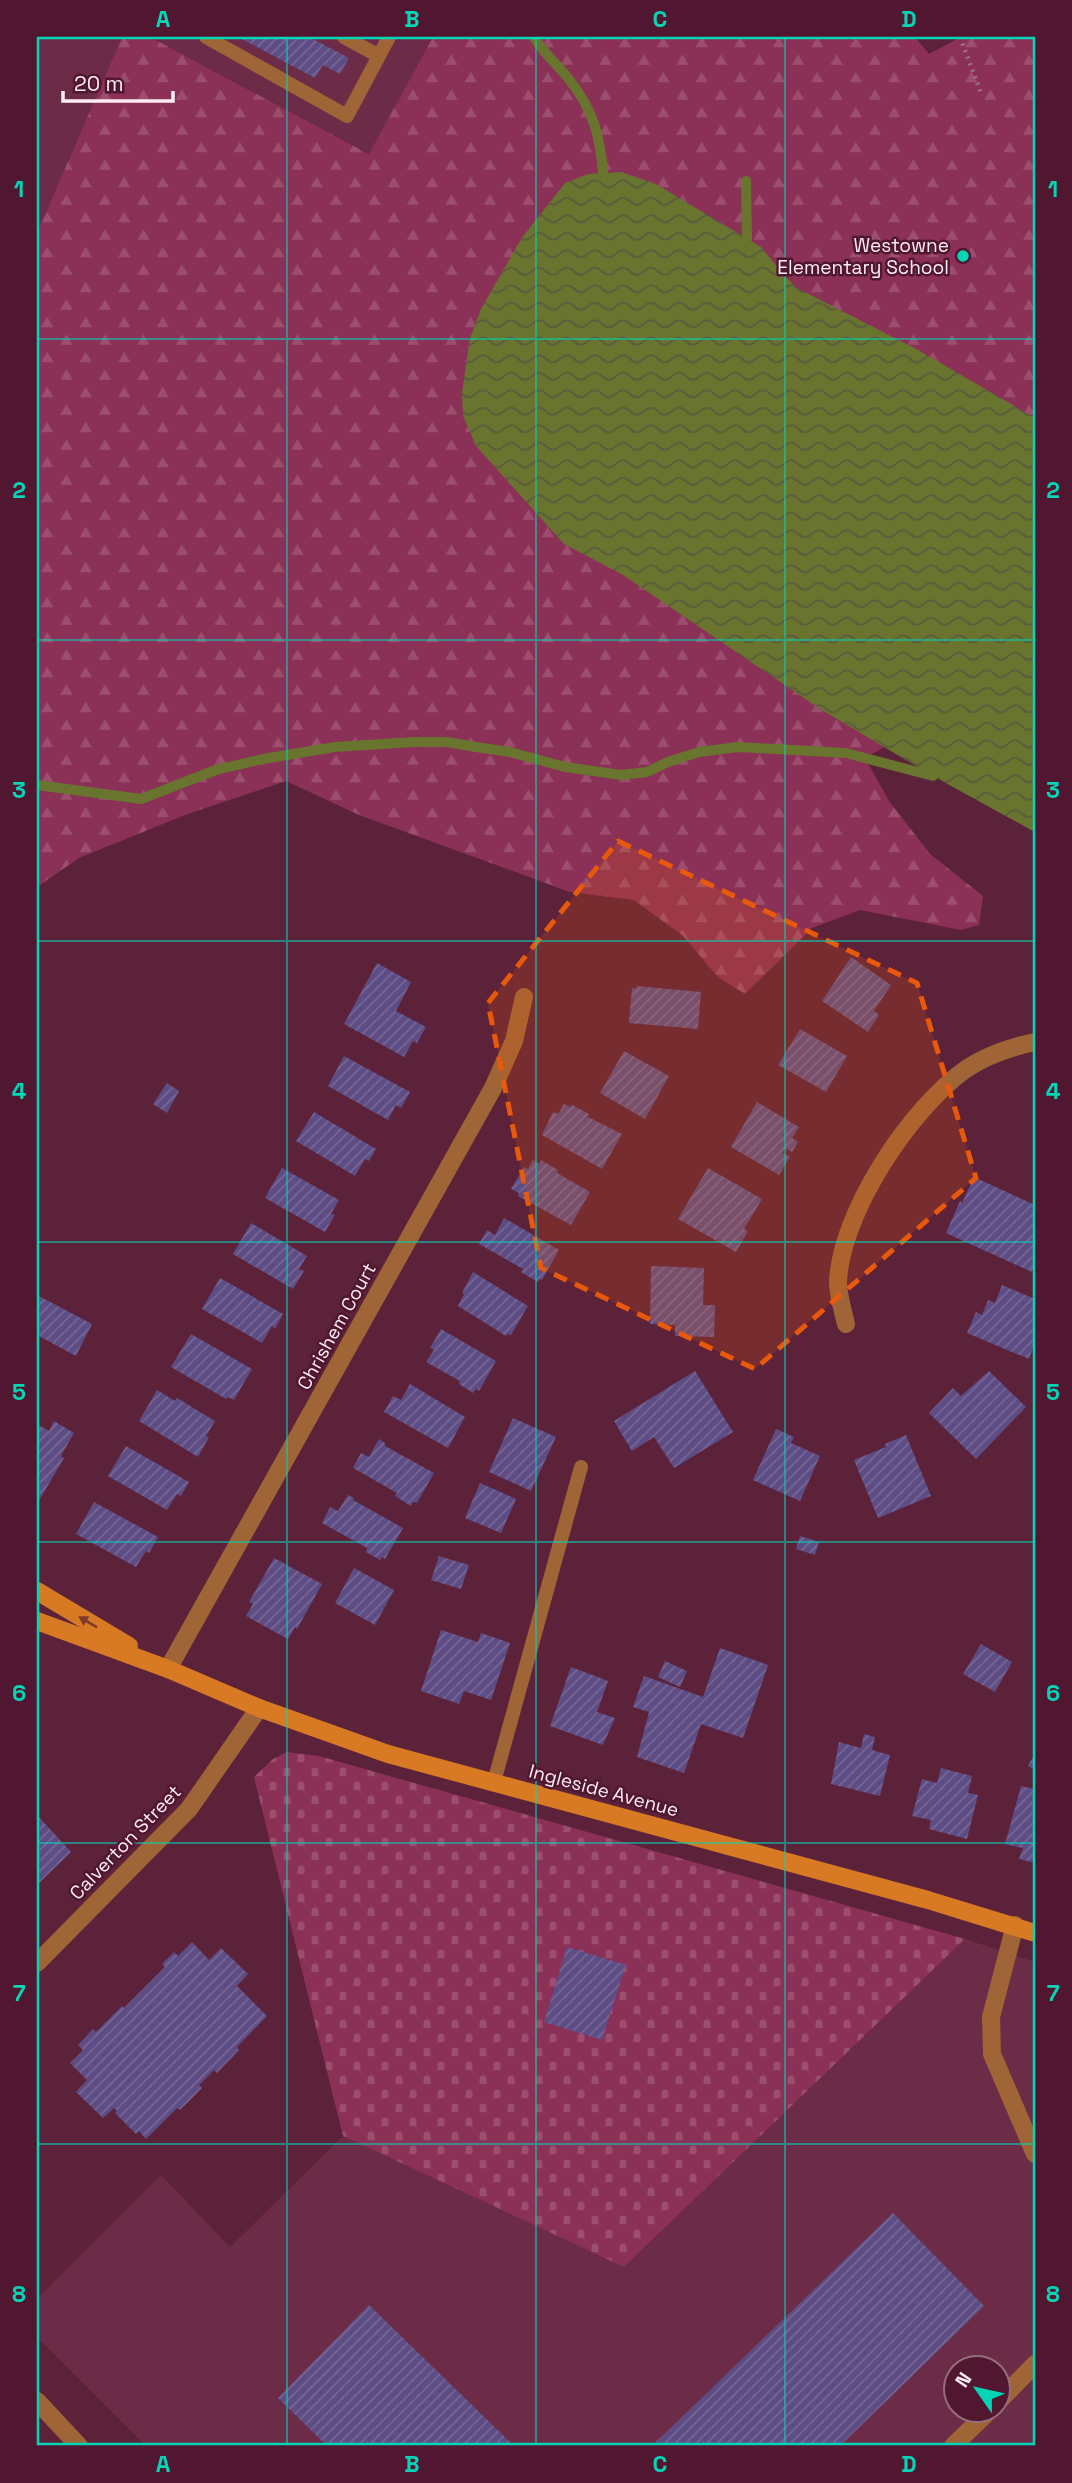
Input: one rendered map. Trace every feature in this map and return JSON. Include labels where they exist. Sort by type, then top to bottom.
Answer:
[{"type":"main road","name":"Ingleside Avenue","points":[[37,1591],[168,1669]]},
{"type":"main road","name":"Ingleside Avenue","points":[[37,1621],[168,1669],[259,1708],[388,1754],[1015,1925],[1035,1933]]},
{"type":"street","name":"Chrishem Court","points":[[168,1669],[493,1088],[514,1041],[524,997]]},
{"type":"street","points":[[846,1324],[838,1283],[846,1241],[863,1200],[899,1138],[924,1106],[966,1069],[1005,1048],[1035,1042]]},
{"type":"street","name":"Calverton Street","points":[[37,1963],[189,1809],[259,1708]]},
{"type":"street","points":[[1015,1925],[991,2017],[992,2054],[1035,2154]]},
{"type":"street","points":[[1012,2388],[1035,2364]]},
{"type":"street","points":[[37,2401],[79,2446]]},
{"type":"street","points":[[953,2446],[976,2424]]},
{"type":"lane","points":[[206,37],[347,116],[389,37]]},
{"type":"lane","points":[[344,37],[379,56]]},
{"type":"lane","points":[[494,1782],[581,1467]]},
{"type":"path","points":[[960,37],[981,93]]},
{"type":"highlighted area","points":[[618,841],[917,983],[976,1178],[755,1369],[541,1268],[488,1003]]},
{"type":"shaded area","points":[[37,37],[122,37],[37,233]]},
{"type":"shaded area","points":[[150,37],[433,37],[370,154]]},
{"type":"shaded area","points":[[965,1939],[1035,1962],[1035,2446],[146,2446],[37,2337],[37,2299],[161,2175],[230,2247],[343,2136],[624,2267]]},
{"type":"green space","points":[[122,37],[150,37],[369,154],[433,37],[915,37],[929,54],[961,37],[1035,37],[1035,832],[884,747],[865,758],[889,801],[930,854],[983,896],[979,925],[961,930],[860,910],[812,928],[745,994],[718,977],[683,936],[634,900],[570,892],[359,815],[286,781],[185,815],[79,858],[37,887],[37,233]]},
{"type":"green space","points":[[287,1752],[319,1756],[965,1939],[624,2267],[343,2136],[254,1777],[273,1759]]},
{"type":"water","points":[[621,172],[656,184],[761,247],[797,288],[918,350],[1035,418],[1035,832],[820,709],[623,575],[564,544],[476,446],[463,416],[462,393],[470,338],[481,309],[521,239],[565,183],[588,174]]},
{"type":"building","points":[[238,37],[309,37],[349,58],[340,74],[323,65],[315,78]]},
{"type":"building","points":[[851,957],[891,985],[874,1011],[879,1015],[868,1032],[822,1001]]},
{"type":"building","points":[[377,963],[411,982],[396,1011],[426,1027],[417,1043],[413,1041],[404,1057],[344,1024]]},
{"type":"building","points":[[636,986],[701,992],[698,1029],[629,1023],[632,988],[637,989]]},
{"type":"building","points":[[800,1029],[847,1056],[826,1092],[778,1065]]},
{"type":"building","points":[[624,1051],[669,1076],[645,1119],[600,1093]]},
{"type":"building","points":[[344,1056],[410,1092],[401,1108],[396,1105],[388,1120],[328,1086]]},
{"type":"building","points":[[167,1083],[179,1091],[167,1113],[153,1104]]},
{"type":"building","points":[[757,1102],[799,1127],[792,1138],[798,1142],[792,1152],[785,1148],[783,1153],[790,1157],[779,1175],[731,1147]]},
{"type":"building","points":[[564,1104],[570,1107],[572,1105],[589,1114],[588,1117],[622,1134],[602,1169],[542,1135],[553,1112],[558,1114]]},
{"type":"building","points":[[314,1112],[376,1149],[369,1161],[365,1159],[355,1176],[296,1141]]},
{"type":"building","points":[[533,1160],[539,1164],[541,1160],[558,1170],[557,1173],[590,1192],[571,1225],[518,1196],[519,1193],[511,1189],[524,1167],[528,1169]]},
{"type":"building","points":[[282,1168],[339,1200],[331,1214],[335,1215],[325,1232],[265,1198]]},
{"type":"building","points":[[708,1168],[762,1199],[744,1229],[748,1231],[736,1252],[678,1219]]},
{"type":"building","points":[[974,1177],[1035,1205],[1035,1264],[1032,1272],[946,1233]]},
{"type":"building","points":[[504,1218],[559,1250],[542,1280],[538,1282],[521,1272],[523,1269],[479,1244],[487,1230],[495,1235]]},
{"type":"building","points":[[251,1223],[307,1256],[299,1269],[304,1271],[293,1289],[233,1254]]},
{"type":"building","points":[[651,1266],[704,1268],[703,1305],[715,1305],[714,1337],[675,1336],[675,1325],[650,1324]]},
{"type":"building","points":[[473,1272],[528,1306],[511,1335],[506,1336],[458,1306]]},
{"type":"building","points":[[220,1278],[283,1314],[275,1329],[272,1326],[262,1343],[202,1309]]},
{"type":"building","points":[[1002,1285],[1035,1299],[1035,1342],[1029,1359],[967,1333],[976,1312],[982,1315],[988,1300],[995,1303]]},
{"type":"building","points":[[37,1295],[92,1324],[76,1356],[37,1335]]},
{"type":"building","points":[[441,1329],[496,1361],[479,1391],[476,1389],[473,1393],[459,1384],[460,1381],[426,1362],[434,1350],[430,1348]]},
{"type":"building","points":[[191,1334],[252,1369],[234,1400],[228,1397],[226,1399],[171,1367]]},
{"type":"building","points":[[695,1371],[733,1432],[674,1468],[654,1437],[632,1451],[614,1421]]},
{"type":"building","points":[[989,1371],[1026,1407],[976,1459],[929,1413],[953,1388],[961,1396]]},
{"type":"building","points":[[410,1384],[465,1417],[448,1448],[384,1412],[393,1396],[401,1400]]},
{"type":"building","points":[[157,1390],[175,1401],[177,1398],[215,1421],[198,1457],[139,1421]]},
{"type":"building","points":[[513,1418],[556,1437],[531,1491],[489,1472]]},
{"type":"building","points":[[54,1421],[74,1433],[61,1456],[64,1458],[37,1504],[37,1424],[49,1431]]},
{"type":"building","points":[[776,1429],[794,1437],[791,1443],[820,1456],[800,1501],[753,1480]]},
{"type":"building","points":[[906,1435],[931,1496],[878,1518],[854,1460],[886,1447],[885,1444]]},
{"type":"building","points":[[379,1439],[385,1446],[434,1473],[417,1503],[413,1502],[411,1506],[395,1496],[397,1493],[353,1468],[361,1453],[369,1457]]},
{"type":"building","points":[[126,1446],[189,1482],[181,1496],[177,1494],[167,1510],[108,1476]]},
{"type":"building","points":[[480,1483],[516,1499],[501,1533],[465,1518]]},
{"type":"building","points":[[348,1495],[403,1528],[385,1559],[382,1557],[380,1560],[366,1552],[367,1548],[322,1523],[330,1507],[338,1511]]},
{"type":"building","points":[[94,1502],[158,1537],[149,1553],[146,1551],[136,1567],[76,1534]]},
{"type":"building","points":[[800,1536],[819,1542],[815,1555],[796,1549]]},
{"type":"building","points":[[439,1556],[469,1565],[461,1589],[431,1580]]},
{"type":"building","points":[[274,1558],[322,1584],[297,1629],[295,1627],[288,1639],[246,1616],[253,1604],[249,1602]]},
{"type":"building","points":[[354,1568],[394,1590],[375,1625],[335,1603]]},
{"type":"building","points":[[441,1630],[478,1642],[481,1633],[510,1643],[491,1700],[464,1691],[459,1704],[421,1691]]},
{"type":"building","points":[[981,1644],[1012,1662],[995,1692],[963,1674]]},
{"type":"building","points":[[720,1648],[768,1665],[743,1738],[701,1724],[684,1773],[637,1757],[649,1712],[633,1707],[644,1676],[703,1697]]},
{"type":"building","points":[[665,1661],[687,1671],[680,1687],[658,1677]]},
{"type":"building","points":[[571,1667],[608,1681],[597,1712],[615,1718],[603,1745],[550,1726]]},
{"type":"building","points":[[864,1734],[875,1737],[872,1750],[890,1755],[880,1796],[831,1784],[839,1742],[861,1748]]},
{"type":"building","points":[[1035,1753],[1035,1770],[1028,1766]]},
{"type":"building","points":[[941,1768],[972,1776],[968,1793],[978,1795],[967,1839],[929,1829],[931,1820],[912,1816],[922,1779],[937,1783]]},
{"type":"building","points":[[1021,1786],[1035,1789],[1035,1863],[1019,1859],[1023,1848],[1005,1844]]},
{"type":"building","points":[[37,1815],[71,1852],[39,1883],[37,1881]]},
{"type":"building","points":[[192,1942],[209,1960],[221,1948],[248,1974],[237,1986],[267,2016],[237,2047],[239,2050],[217,2073],[214,2070],[199,2085],[202,2088],[146,2139],[139,2131],[136,2134],[115,2113],[117,2111],[114,2108],[103,2118],[76,2092],[87,2080],[70,2063],[83,2050],[78,2045],[93,2029],[96,2032],[122,2006],[124,2008],[165,1967],[162,1964],[174,1952],[178,1956]]},
{"type":"building","points":[[567,1947],[626,1965],[602,2040],[544,2022]]},
{"type":"building","points":[[893,2213],[984,2306],[840,2446],[652,2446]]},
{"type":"building","points":[[369,2305],[514,2446],[327,2446],[278,2398]]},
{"type":"waterway","points":[[534,37],[584,101],[597,134],[603,173]]},
{"type":"waterway","points":[[746,181],[747,238]]},
{"type":"waterway","points":[[37,785],[141,799],[216,770],[263,759],[335,747],[414,742],[447,742],[510,752],[565,767],[621,775],[647,772],[699,752],[738,747],[846,753],[933,776]]},
{"type":"place","name":"Westowne Elementary School","points":[[963,256]]}]
